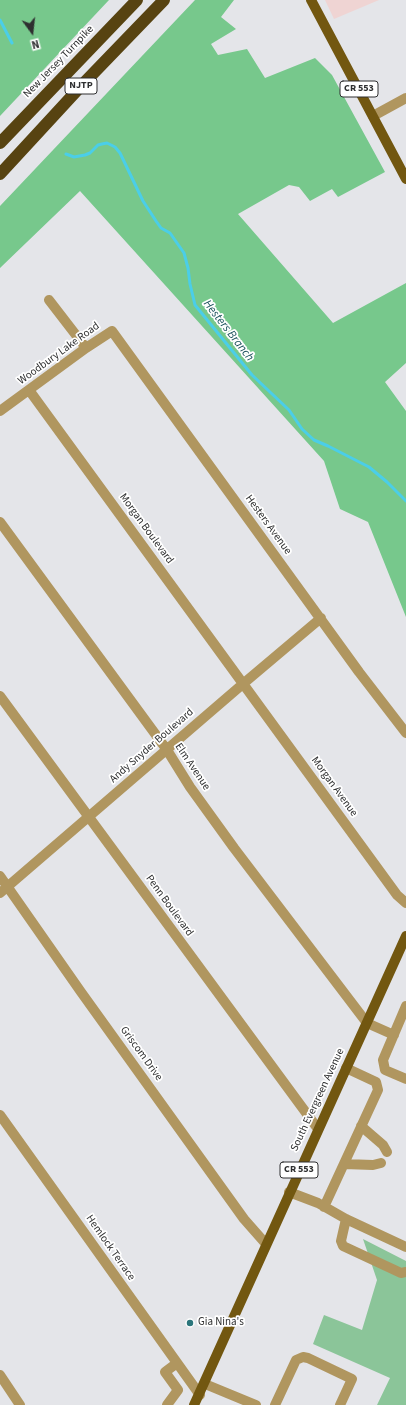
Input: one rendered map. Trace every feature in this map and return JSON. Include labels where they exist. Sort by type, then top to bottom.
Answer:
[{"type":"highway","name":"New Jersey Turnpike","points":[[0,143],[138,0]]},
{"type":"highway","name":"NJTP","points":[[0,174],[164,0]]},
{"type":"main road","name":"CR 553","points":[[311,0],[373,116],[403,165],[406,179]]},
{"type":"main road","name":"South Evergreen Avenue","points":[[194,1405],[205,1384],[289,1192],[406,936]]},
{"type":"street","points":[[373,116],[406,98]]},
{"type":"street","points":[[49,300],[86,348]]},
{"type":"street","name":"Woodbury Lake Road","points":[[0,411],[86,348],[112,331]]},
{"type":"street","name":"Hesters Avenue","points":[[112,331],[359,672],[406,733]]},
{"type":"street","name":"Morgan Boulevard","points":[[30,390],[244,683]]},
{"type":"street","name":"Elm Avenue","points":[[0,522],[167,750],[190,787],[234,848],[367,1023]]},
{"type":"street","name":"Andy Snyder Boulevard","points":[[4,890],[321,618]]},
{"type":"street","name":"Morgan Avenue","points":[[244,683],[397,895],[406,903]]},
{"type":"street","name":"Penn Boulevard","points":[[0,696],[318,1129]]},
{"type":"street","name":"Griscom Drive","points":[[0,876],[4,890],[93,1009],[244,1219],[266,1244]]},
{"type":"street","points":[[406,1006],[399,1030],[383,1060],[385,1070],[406,1079]]},
{"type":"street","points":[[367,1023],[399,1030]]},
{"type":"street","points":[[324,1207],[378,1090],[376,1082],[346,1068]]},
{"type":"street","name":"Hemlock Terrace","points":[[0,1115],[200,1395]]},
{"type":"street","points":[[361,1126],[383,1145],[386,1152]]},
{"type":"street","points":[[344,1164],[372,1165],[381,1163]]},
{"type":"street","points":[[289,1192],[324,1207],[406,1247]]},
{"type":"street","points":[[346,1219],[341,1241],[343,1246],[401,1273],[406,1272]]},
{"type":"street","points":[[275,1405],[296,1360],[303,1357],[352,1379],[340,1405]]},
{"type":"street","points":[[167,1405],[178,1390],[165,1372],[177,1363]]},
{"type":"street","points":[[0,1376],[20,1405]]},
{"type":"street","points":[[205,1384],[256,1405]]},
{"type":"shaded area","points":[[325,0],[379,0],[334,19]]},
{"type":"green space","points":[[0,0],[109,0],[0,116]]},
{"type":"green space","points":[[195,0],[234,0],[221,17],[236,29],[211,44],[218,55],[247,49],[265,78],[315,58],[332,75],[385,172],[338,197],[332,189],[310,201],[299,187],[289,185],[238,214],[333,323],[406,283],[406,363],[385,382],[406,411],[406,617],[368,522],[340,509],[324,461],[80,191],[0,268],[0,206]]},
{"type":"green space","points":[[363,1239],[406,1261],[406,1405],[377,1405],[390,1378],[313,1344],[324,1315],[362,1330],[377,1280]]},
{"type":"waterway","name":"Hesters Branch","points":[[0,20],[12,43]]},
{"type":"waterway","name":"Hesters Branch","points":[[66,154],[74,157],[85,155],[90,153],[98,145],[107,143],[115,147],[120,153],[143,201],[156,221],[161,228],[170,233],[184,253],[195,305],[252,375],[289,410],[302,429],[314,440],[369,467],[406,501]]},
{"type":"place","name":"Gia Nina's","points":[[190,1323]]}]
